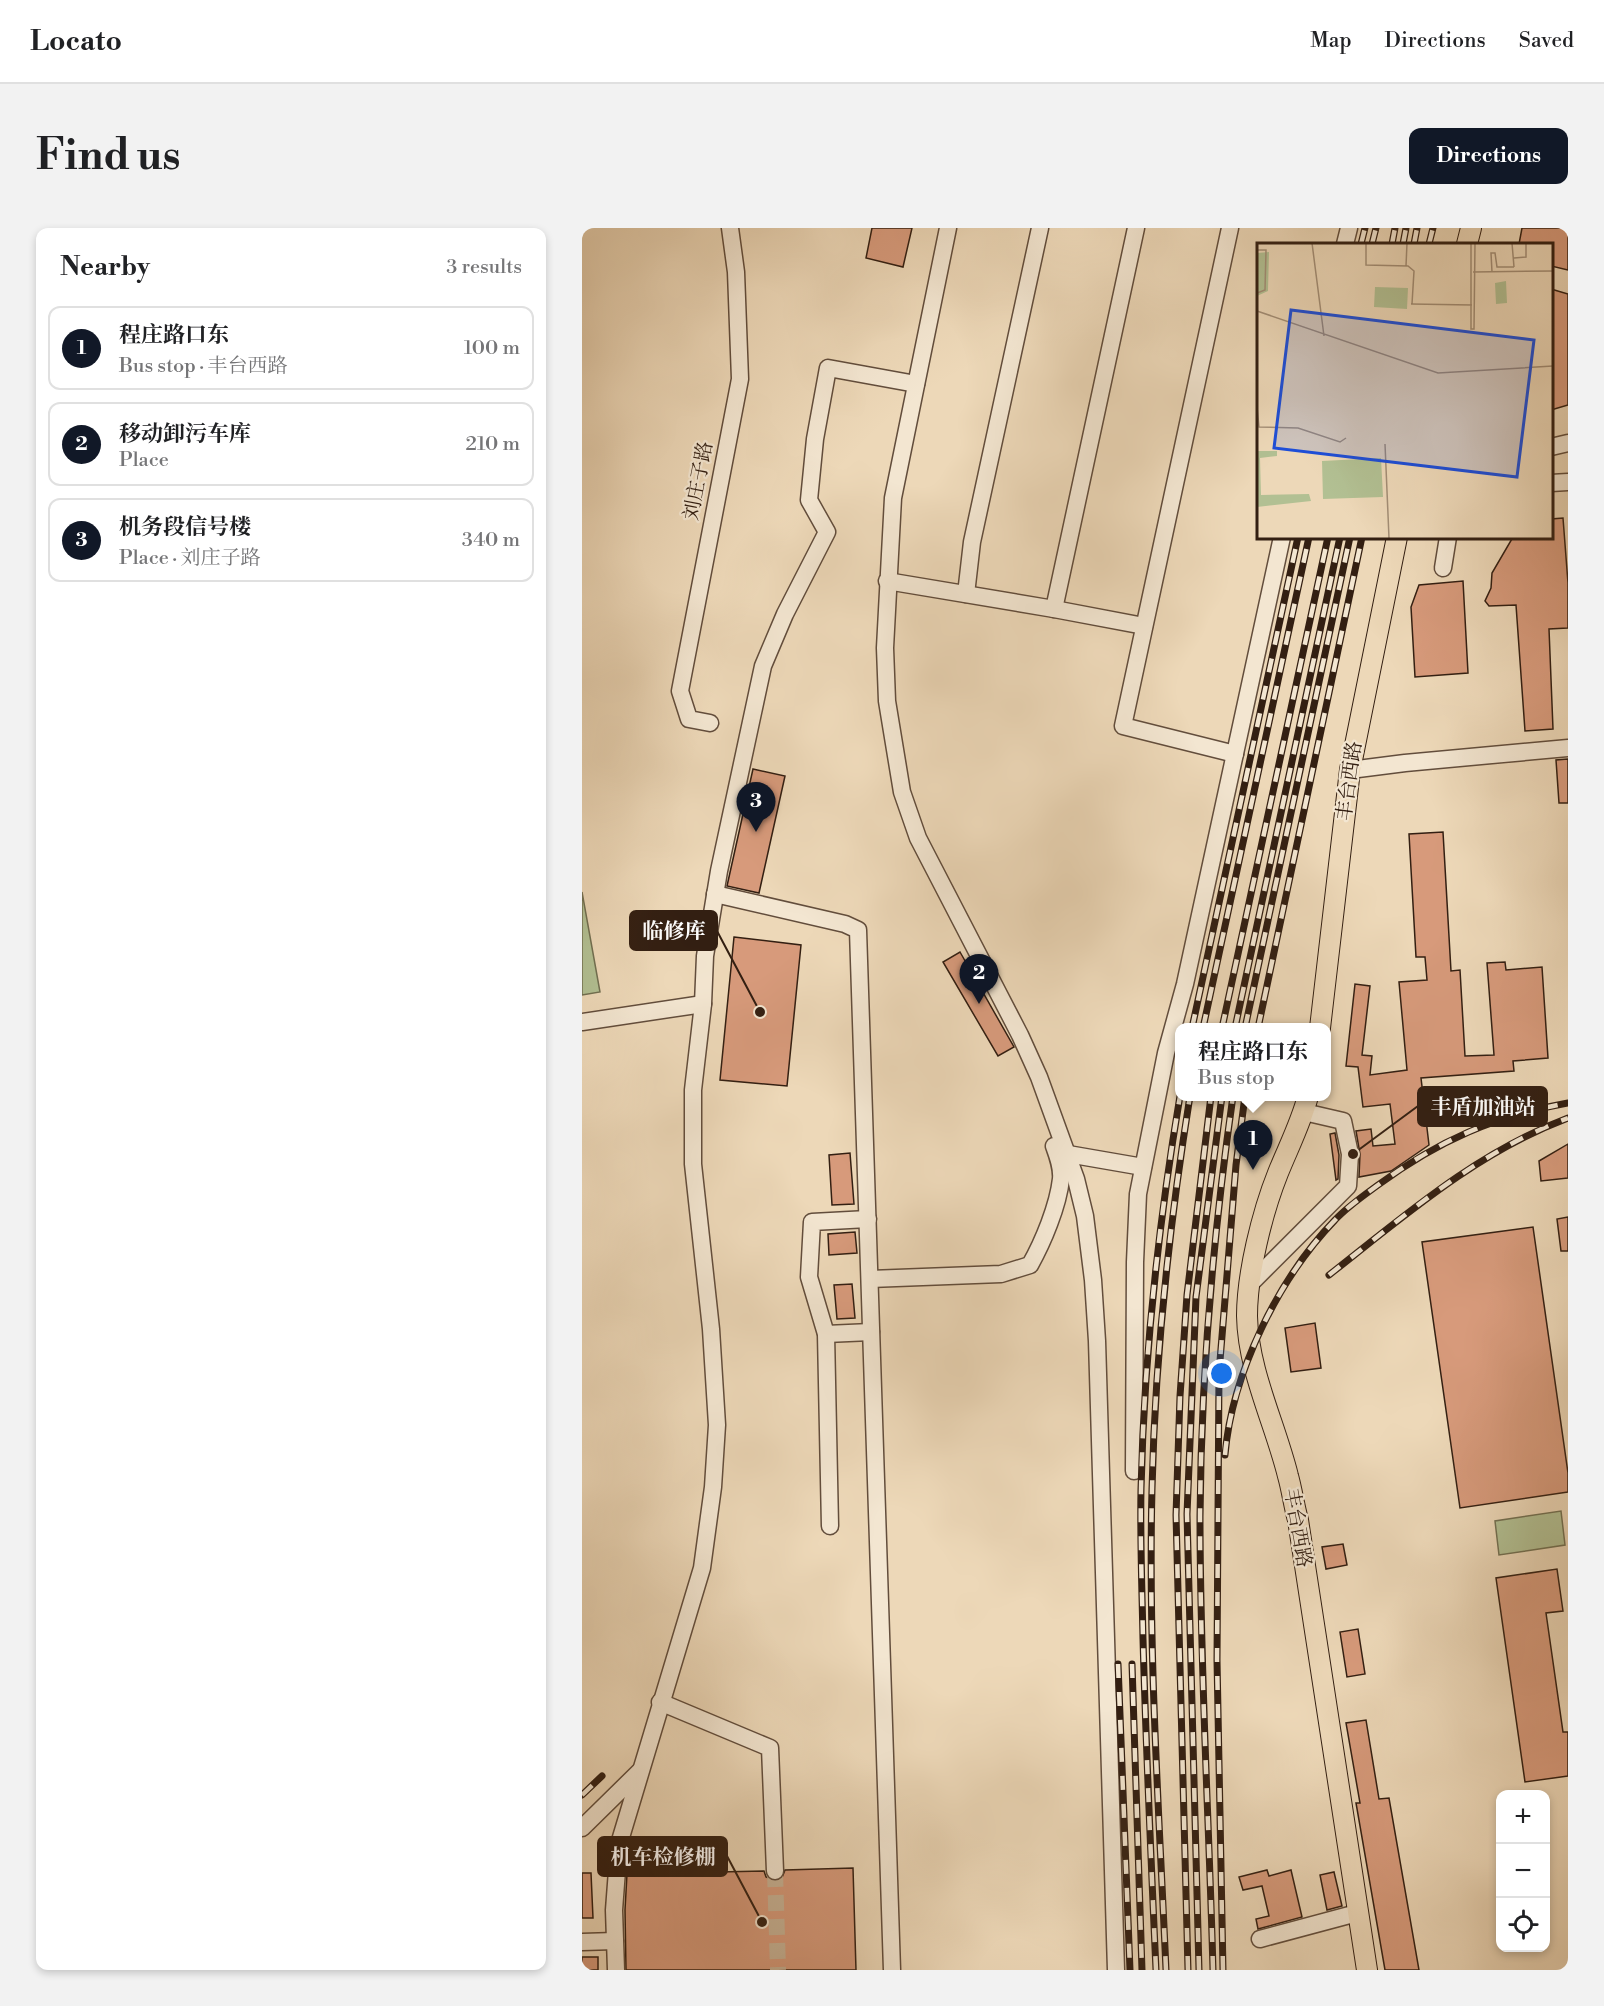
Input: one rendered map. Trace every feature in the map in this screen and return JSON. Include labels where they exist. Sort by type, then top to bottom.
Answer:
[{"type":"main road","points":[[1467,243],[1471,228]]},
{"type":"main road","name":"丰台西路","points":[[1321,1023],[1350,770],[1397,538]]},
{"type":"main road","name":"丰台西路","points":[[1306,1104],[1268,1203],[1250,1284],[1247,1317],[1251,1351],[1288,1475],[1298,1520],[1357,1913],[1368,1970]]},
{"type":"street","name":"刘庄子路","points":[[710,723],[689,719],[680,691],[740,379],[736,272],[730,228]]},
{"type":"street","points":[[948,228],[893,498],[885,648],[887,701],[902,792],[918,838],[1020,1035],[1039,1077],[1068,1154],[1085,1216],[1093,1280],[1116,1970]]},
{"type":"street","points":[[966,594],[972,542],[1040,228]]},
{"type":"street","points":[[1054,609],[1136,228]]},
{"type":"street","points":[[1230,228],[1123,726],[1235,754]]},
{"type":"street","points":[[1346,243],[1349,228]]},
{"type":"street","points":[[616,1970],[614,1910],[619,1844],[702,1568],[713,1486],[717,1425],[711,1329],[693,1164],[693,1090],[703,1004],[705,956],[737,781],[763,666],[785,614],[827,532],[808,500],[815,439],[828,368],[916,384]]},
{"type":"street","points":[[1553,447],[1568,443]]},
{"type":"street","points":[[1553,483],[1568,482]]},
{"type":"street","points":[[1134,1471],[1135,1262],[1138,1194],[1166,1053],[1185,984],[1282,538]]},
{"type":"street","points":[[1443,568],[1448,538]]},
{"type":"street","points":[[887,581],[1144,626]]},
{"type":"street","points":[[1350,770],[1568,748]]},
{"type":"street","points":[[716,894],[845,924],[858,930],[892,1970]]},
{"type":"street","points":[[582,1022],[703,1004]]},
{"type":"street","points":[[870,1279],[1001,1274],[1030,1265],[1044,1235],[1061,1178],[1059,1161],[1042,1111],[1039,1077]]},
{"type":"street","points":[[1250,1284],[1348,1186],[1350,1154],[1343,1121],[1306,1104]]},
{"type":"street","points":[[1068,1154],[1143,1167]]},
{"type":"street","points":[[830,1526],[826,1334],[809,1277],[812,1222],[868,1220]]},
{"type":"street","points":[[826,1334],[872,1332]]},
{"type":"street","points":[[660,1702],[770,1748],[775,1871]]},
{"type":"street","points":[[582,1828],[640,1770]]},
{"type":"street","points":[[1260,1939],[1357,1913]]},
{"type":"street","points":[[582,1942],[615,1941]]},
{"type":"green space","points":[[582,892],[600,992],[582,995]]},
{"type":"green space","points":[[1561,1511],[1565,1545],[1499,1555],[1495,1521]]},
{"type":"building","points":[[872,228],[912,228],[903,267],[866,258]]},
{"type":"building","points":[[1522,228],[1568,228],[1568,270],[1553,266],[1553,243],[1519,243]]},
{"type":"building","points":[[1553,290],[1568,294],[1568,405],[1553,409]]},
{"type":"building","points":[[1563,518],[1568,583],[1568,628],[1549,629],[1553,729],[1525,731],[1516,605],[1489,606],[1485,601],[1491,588],[1492,573],[1512,538],[1553,538],[1553,519]]},
{"type":"building","points":[[1463,581],[1468,673],[1415,677],[1411,607],[1419,585]]},
{"type":"building","points":[[1568,759],[1568,803],[1559,803],[1556,760]]},
{"type":"building","points":[[753,769],[785,776],[759,893],[727,886]]},
{"type":"building","points":[[1443,832],[1451,971],[1460,970],[1465,1056],[1494,1055],[1487,963],[1505,962],[1506,970],[1542,967],[1548,1058],[1513,1061],[1514,1071],[1421,1078],[1429,1145],[1391,1171],[1359,1177],[1360,1154],[1356,1131],[1371,1129],[1373,1146],[1395,1144],[1390,1104],[1363,1107],[1358,1067],[1346,1066],[1355,984],[1370,986],[1362,1055],[1372,1056],[1370,1075],[1407,1070],[1399,982],[1427,980],[1425,957],[1416,957],[1409,834]]},
{"type":"building","points":[[734,937],[801,945],[787,1086],[720,1080]]},
{"type":"building","points":[[960,952],[1014,1047],[998,1056],[943,962]]},
{"type":"building","points":[[1335,1133],[1339,1155],[1338,1179],[1336,1180],[1330,1134]]},
{"type":"building","points":[[1568,1144],[1568,1178],[1541,1181],[1539,1161]]},
{"type":"building","points":[[850,1153],[854,1204],[832,1205],[829,1155]]},
{"type":"building","points":[[1568,1217],[1568,1251],[1561,1251],[1557,1219]]},
{"type":"building","points":[[1533,1227],[1568,1473],[1568,1492],[1460,1508],[1422,1242]]},
{"type":"building","points":[[855,1232],[857,1253],[829,1255],[828,1234]]},
{"type":"building","points":[[852,1284],[855,1318],[837,1319],[834,1285]]},
{"type":"building","points":[[1315,1323],[1321,1368],[1291,1372],[1285,1328]]},
{"type":"building","points":[[1343,1544],[1347,1565],[1326,1569],[1322,1547]]},
{"type":"building","points":[[1557,1569],[1563,1611],[1546,1613],[1563,1732],[1568,1732],[1568,1776],[1525,1782],[1496,1578]]},
{"type":"building","points":[[1358,1629],[1365,1674],[1347,1677],[1340,1632]]},
{"type":"building","points":[[1366,1720],[1379,1799],[1389,1798],[1419,1970],[1385,1970],[1356,1803],[1360,1803],[1346,1723]]},
{"type":"building","points":[[853,1868],[856,1970],[626,1970],[627,1874],[764,1871],[766,1877],[775,1881],[781,1880],[785,1870]]},
{"type":"building","points":[[1267,1870],[1269,1876],[1291,1870],[1302,1917],[1258,1929],[1256,1919],[1269,1916],[1262,1886],[1243,1890],[1239,1877]]},
{"type":"building","points":[[1334,1872],[1342,1906],[1327,1910],[1320,1875]]},
{"type":"building","points":[[582,1873],[591,1873],[593,1918],[582,1918]]},
{"type":"building","points":[[582,1957],[598,1957],[598,1970],[582,1970]]},
{"type":"tunnel","points":[[775,1871],[778,1970]]},
{"type":"railway","points":[[1361,243],[1365,228]]},
{"type":"railway","points":[[1372,243],[1376,228]]},
{"type":"railway","points":[[1392,243],[1395,228]]},
{"type":"railway","points":[[1403,243],[1406,228]]},
{"type":"railway","points":[[1414,243],[1417,228]]},
{"type":"railway","points":[[1429,243],[1433,228]]},
{"type":"railway","points":[[1193,1023],[1298,538]]},
{"type":"railway","points":[[1204,1023],[1309,538]]},
{"type":"railway","points":[[1223,1023],[1328,538]]},
{"type":"railway","points":[[1236,1023],[1340,538]]},
{"type":"railway","points":[[1246,1023],[1350,538]]},
{"type":"railway","points":[[1259,1023],[1362,538]]},
{"type":"railway","points":[[1156,1970],[1144,1680],[1141,1489],[1145,1390],[1153,1292],[1179,1101]]},
{"type":"railway","points":[[1166,1970],[1153,1669],[1152,1489],[1156,1390],[1164,1292],[1189,1101]]},
{"type":"railway","points":[[1188,1970],[1176,1515],[1180,1396],[1187,1295],[1210,1101]]},
{"type":"railway","points":[[1199,1970],[1187,1514],[1196,1297],[1221,1101]]},
{"type":"railway","points":[[1213,1970],[1201,1630],[1201,1464],[1209,1306],[1232,1101]]},
{"type":"railway","points":[[1223,1970],[1217,1660],[1219,1373],[1236,1165],[1244,1101]]},
{"type":"railway","points":[[1225,1455],[1229,1424],[1237,1392],[1261,1329],[1295,1270],[1335,1220],[1355,1202],[1400,1169],[1445,1143],[1491,1123],[1541,1108],[1568,1103]]},
{"type":"railway","points":[[1329,1275],[1414,1208],[1472,1167],[1535,1132],[1568,1118]]},
{"type":"railway","points":[[1118,1664],[1130,1970]]},
{"type":"railway","points":[[1132,1664],[1142,1970]]},
{"type":"railway","points":[[582,1795],[602,1776]]},
{"type":"place","name":"机务段信号楼","points":[[756,832]]},
{"type":"place","name":"移动卸污车库","points":[[979,1004]]},
{"type":"place","name":"临修库","points":[[760,1012]]},
{"type":"place","name":"丰盾加油站","points":[[1353,1154]]},
{"type":"place","name":"程庄路口东","points":[[1253,1170]]},
{"type":"place","name":"机车检修棚","points":[[762,1922]]}]
